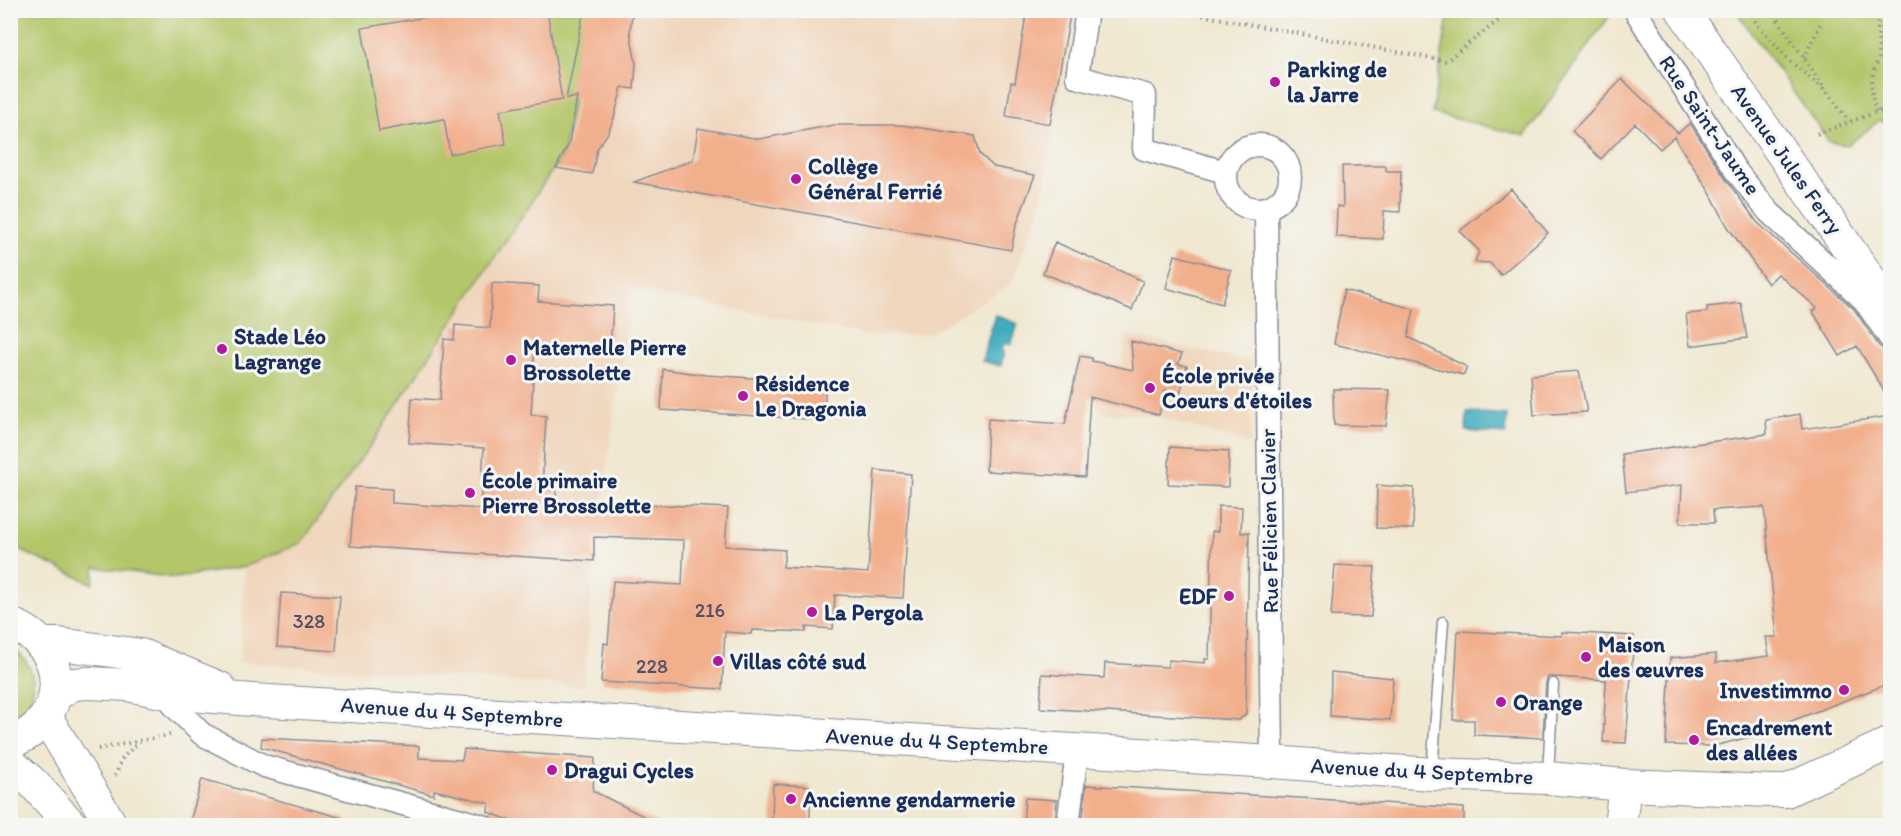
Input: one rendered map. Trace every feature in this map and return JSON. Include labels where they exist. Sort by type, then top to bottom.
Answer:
[{"type":"main road","name":"Avenue Jules Ferry","points":[[1682,10],[1890,308]]},
{"type":"main road","points":[[21,628],[59,644],[141,655],[249,699]]},
{"type":"main road","points":[[21,628],[52,660],[56,677],[51,706],[112,825]]},
{"type":"main road","name":"Avenue du 4 Septembre","points":[[10,742],[35,729],[51,706],[73,684],[89,683],[128,685],[167,693],[249,699],[1272,762],[1432,774],[1786,791],[1890,743]]},
{"type":"main road","points":[[10,763],[33,783],[72,825]]},
{"type":"main road","points":[[1620,825],[1625,785]]},
{"type":"street","points":[[1087,10],[1077,77],[1144,95],[1144,148],[1225,172]]},
{"type":"street","name":"Rue Saint-Jaume","points":[[1635,10],[1736,171],[1769,212],[1864,300],[1890,338]]},
{"type":"street","points":[[1256,145],[1267,146],[1284,158],[1291,178],[1284,197],[1276,205],[1266,209],[1245,207],[1236,201],[1230,192],[1225,172],[1237,153],[1256,145]]},
{"type":"street","name":"Rue Félicien Clavier","points":[[1266,209],[1272,762]]},
{"type":"street","points":[[196,678],[173,680],[169,685],[167,693],[175,707],[202,734],[264,766],[483,825]]},
{"type":"street","points":[[1068,825],[1077,750]]},
{"type":"lane","points":[[1432,774],[1443,622]]},
{"type":"lane","points":[[1548,778],[1553,684]]},
{"type":"path","points":[[1173,10],[1446,61],[1512,10]]},
{"type":"path","points":[[1749,10],[1757,24],[1790,61],[1826,92]]},
{"type":"path","points":[[1771,10],[1826,92],[1850,121]]},
{"type":"path","points":[[1877,10],[1879,56],[1871,100],[1877,111],[1890,114]]},
{"type":"path","points":[[1804,59],[1822,21]]},
{"type":"path","points":[[1879,56],[1890,43]]},
{"type":"path","points":[[1817,134],[1890,106]]},
{"type":"path","points":[[97,749],[178,732]]},
{"type":"path","points":[[114,781],[123,757],[135,745],[146,740]]},
{"type":"shaded area","points":[[588,11],[1073,11],[1041,204],[1011,284],[929,334],[873,336],[631,290],[594,561],[584,687],[240,662],[244,567],[301,543],[373,443],[496,254]]},
{"type":"shaded area","points":[[1126,335],[1252,362],[1250,444],[1156,416],[1103,413],[1096,404],[1103,364],[1122,365]]},
{"type":"green space","points":[[1449,10],[1613,11],[1525,136],[1432,113]]},
{"type":"green space","name":"Stade Léo Lagrange","points":[[10,11],[589,11],[563,154],[372,443],[301,543],[244,567],[175,578],[95,567],[93,584],[11,546]]},
{"type":"green space","points":[[1736,11],[1890,11],[1890,125],[1880,120],[1848,145],[1829,142]]},
{"type":"green space","points":[[11,647],[27,663],[34,683],[29,703],[11,718]]},
{"type":"water","points":[[995,315],[1018,324],[1011,345],[1006,343],[1002,347],[1004,352],[1001,366],[982,361]]},
{"type":"water","points":[[1467,412],[1507,415],[1506,434],[1466,431]]},
{"type":"building","points":[[467,10],[547,10],[562,100],[500,110],[506,144],[450,154],[444,119],[379,131],[362,28]]},
{"type":"building","points":[[584,10],[630,10],[632,14],[630,31],[636,64],[634,89],[622,87],[608,133],[597,149],[592,174],[556,168],[569,143],[577,97],[566,99]]},
{"type":"building","points":[[1027,10],[1071,10],[1050,124],[1006,116],[1011,82],[1015,83]]},
{"type":"building","points":[[1622,79],[1678,133],[1690,123],[1725,178],[1757,222],[1854,309],[1890,358],[1890,401],[1857,346],[1840,356],[1813,312],[1817,308],[1778,274],[1768,284],[1728,227],[1709,191],[1674,137],[1660,149],[1635,123],[1601,159],[1572,131]]},
{"type":"building","points":[[834,125],[901,125],[975,136],[980,154],[994,167],[1035,175],[1016,226],[1011,250],[634,182],[693,160],[698,128],[759,139]]},
{"type":"building","points":[[1342,166],[1386,166],[1386,171],[1401,171],[1400,212],[1384,211],[1383,239],[1336,237],[1337,206],[1343,207]]},
{"type":"building","points":[[1511,189],[1548,233],[1501,275],[1490,263],[1475,262],[1479,251],[1460,231]]},
{"type":"building","points":[[1055,242],[1143,281],[1132,310],[1043,273]]},
{"type":"building","points":[[1175,255],[1231,270],[1222,304],[1166,288]]},
{"type":"building","points":[[492,283],[539,286],[538,301],[613,306],[610,350],[535,345],[531,415],[546,416],[542,489],[556,490],[556,500],[728,508],[725,546],[785,550],[783,567],[868,573],[875,470],[911,474],[903,598],[835,595],[833,629],[806,627],[806,632],[752,630],[751,634],[725,632],[722,689],[601,682],[604,643],[608,644],[613,581],[682,585],[684,540],[594,537],[594,561],[350,546],[355,487],[392,489],[392,503],[480,509],[484,448],[409,443],[412,398],[440,400],[444,339],[454,340],[455,325],[490,328]]},
{"type":"building","points":[[1344,290],[1414,309],[1408,337],[1467,367],[1464,375],[1334,344]]},
{"type":"building","points":[[1741,303],[1747,338],[1690,346],[1686,314],[1707,312],[1707,307]]},
{"type":"building","points":[[1131,341],[1182,354],[1178,364],[1187,366],[1180,394],[1165,390],[1159,415],[1090,397],[1085,477],[986,471],[988,419],[1065,424],[1080,356],[1133,370]]},
{"type":"building","name":"Résidence Le Dragonia","points":[[663,369],[706,375],[826,383],[823,420],[661,410]]},
{"type":"building","points":[[1579,371],[1587,412],[1534,415],[1531,375]]},
{"type":"building","points":[[1333,389],[1390,390],[1386,426],[1334,425]]},
{"type":"building","points":[[1800,414],[1802,429],[1890,416],[1890,683],[1750,737],[1714,746],[1666,745],[1670,658],[1716,654],[1716,663],[1769,656],[1766,637],[1777,637],[1764,507],[1713,510],[1714,523],[1680,523],[1682,485],[1626,492],[1622,454],[1767,434],[1766,420]]},
{"type":"building","points":[[1170,447],[1229,451],[1228,487],[1168,484]]},
{"type":"building","points":[[1377,485],[1414,488],[1413,529],[1376,528]]},
{"type":"building","name":"EDF","points":[[1218,506],[1242,507],[1241,533],[1249,532],[1246,714],[1239,720],[1040,708],[1042,674],[1104,678],[1105,663],[1168,667],[1169,660],[1205,663],[1205,659],[1209,659],[1212,531],[1218,532]]},
{"type":"building","points":[[1335,565],[1375,567],[1371,617],[1331,616]]},
{"type":"building","points":[[281,593],[340,596],[336,651],[277,647]]},
{"type":"building","points":[[1458,631],[1562,636],[1562,632],[1634,636],[1626,743],[1603,742],[1606,680],[1554,677],[1548,677],[1546,683],[1543,738],[1474,735],[1474,720],[1453,720]]},
{"type":"building","points":[[1331,672],[1393,678],[1390,720],[1330,716]]},
{"type":"building","points":[[262,738],[419,746],[419,758],[462,760],[464,749],[595,758],[593,791],[661,825],[522,825],[488,812],[489,803],[434,790],[434,795],[261,747]]},
{"type":"building","points":[[202,779],[346,819],[345,825],[203,825],[190,822]]},
{"type":"building","points":[[773,784],[810,786],[810,825],[772,825]]},
{"type":"building","points":[[1086,785],[1464,808],[1464,825],[1082,825]]},
{"type":"building","name":"Ancienne gendarmerie","points":[[1025,798],[1057,800],[1055,825],[1023,825]]},
{"type":"place","name":"Parking de la Jarre","points":[[1275,82]]},
{"type":"place","name":"Collège Général Ferrié","points":[[796,179]]},
{"type":"place","name":"Stade Léo Lagrange","points":[[222,349]]},
{"type":"place","name":"Maternelle Pierre Brossolette","points":[[511,360]]},
{"type":"place","name":"École privée Coeurs d'étoiles","points":[[1150,388]]},
{"type":"place","name":"Résidence Le Dragonia","points":[[743,396]]},
{"type":"place","name":"École primaire Pierre Brossolette","points":[[470,493]]},
{"type":"place","name":"EDF","points":[[1229,596]]},
{"type":"place","name":"La Pergola","points":[[812,612]]},
{"type":"place","name":"Maison des œuvres","points":[[1586,657]]},
{"type":"place","name":"Villas côté sud","points":[[718,661]]},
{"type":"place","name":"Investimmo","points":[[1844,690]]},
{"type":"place","name":"Orange","points":[[1501,702]]},
{"type":"place","name":"Encadrement des allées","points":[[1694,740]]},
{"type":"place","name":"Dragui Cycles","points":[[552,770]]},
{"type":"place","name":"Ancienne gendarmerie","points":[[791,799]]}]
